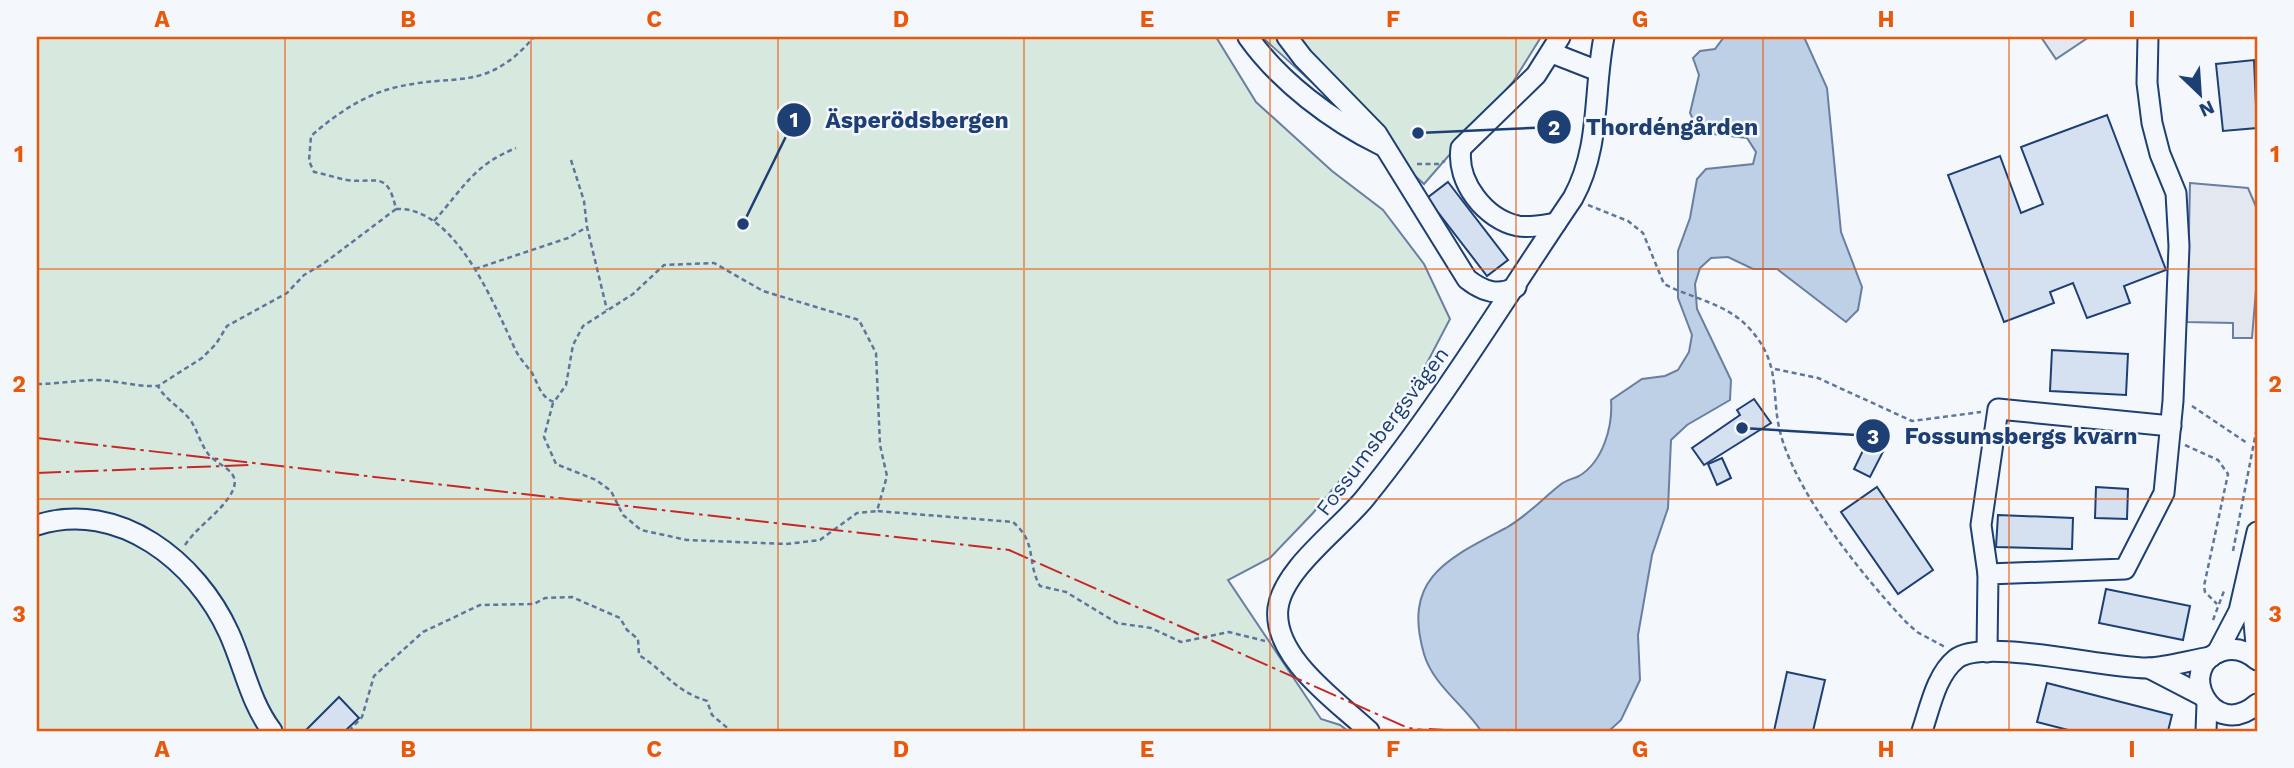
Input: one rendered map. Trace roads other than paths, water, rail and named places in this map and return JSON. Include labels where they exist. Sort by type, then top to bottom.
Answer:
[{"type":"street","points":[[1248,37],[1295,86],[1345,127],[1385,147]]},
{"type":"street","points":[[1287,37],[1398,163],[1467,279],[1480,289],[1494,292],[1508,291],[1516,287]]},
{"type":"street","name":"Fossumsbergsvägen","points":[[1369,731],[1292,658],[1283,638],[1278,608],[1285,585],[1295,570],[1364,499],[1417,430],[1516,287],[1573,198],[1581,183],[1595,134],[1598,71],[1604,37]]},
{"type":"street","points":[[1988,574],[2125,569],[2164,493],[2173,401],[2179,246],[2176,192],[2160,154],[2152,123],[2147,83],[2148,37]]},
{"type":"street","points":[[1556,223],[1521,227],[1495,218],[1478,200],[1464,178],[1459,159],[1461,148],[1511,103],[1556,45],[1598,71]]},
{"type":"street","points":[[1987,652],[1988,574],[1981,525],[1998,409],[2171,426]]},
{"type":"street","points":[[37,525],[85,519],[111,523],[131,530],[173,558],[209,596],[229,634],[262,718],[272,731]]},
{"type":"street","points":[[2206,731],[2201,671],[2214,655],[2239,611],[2250,574],[2257,532]]},
{"type":"street","points":[[1922,731],[1944,673],[1958,657],[1987,652],[2149,668],[2235,649],[2257,658],[2250,574]]},
{"type":"street","points":[[2149,668],[2205,700],[2223,714],[2253,707]]},
{"type":"street","points":[[2222,731],[2253,707]]},
{"type":"water","points":[[1724,37],[1804,37],[1827,88],[1841,232],[1862,287],[1858,310],[1846,322],[1777,269],[1753,269],[1728,257],[1711,258],[1700,268],[1695,284],[1697,309],[1731,380],[1730,400],[1687,425],[1671,440],[1668,508],[1652,555],[1638,635],[1640,680],[1621,720],[1609,731],[1481,731],[1428,665],[1419,628],[1419,607],[1425,589],[1448,561],[1514,523],[1562,483],[1587,470],[1605,442],[1611,400],[1642,379],[1665,376],[1678,370],[1689,352],[1692,335],[1678,298],[1678,251],[1690,218],[1697,179],[1706,169],[1753,164],[1756,152],[1747,138],[1713,134],[1696,126],[1690,113],[1699,75],[1693,58],[1700,51],[1715,49]]},
{"type":"place","name":"Thordéngården","points":[[1418,133]]},
{"type":"place","name":"Äsperödsbergen","points":[[743,224]]},
{"type":"place","name":"Fossumsbergs kvarn","points":[[1742,428]]}]
